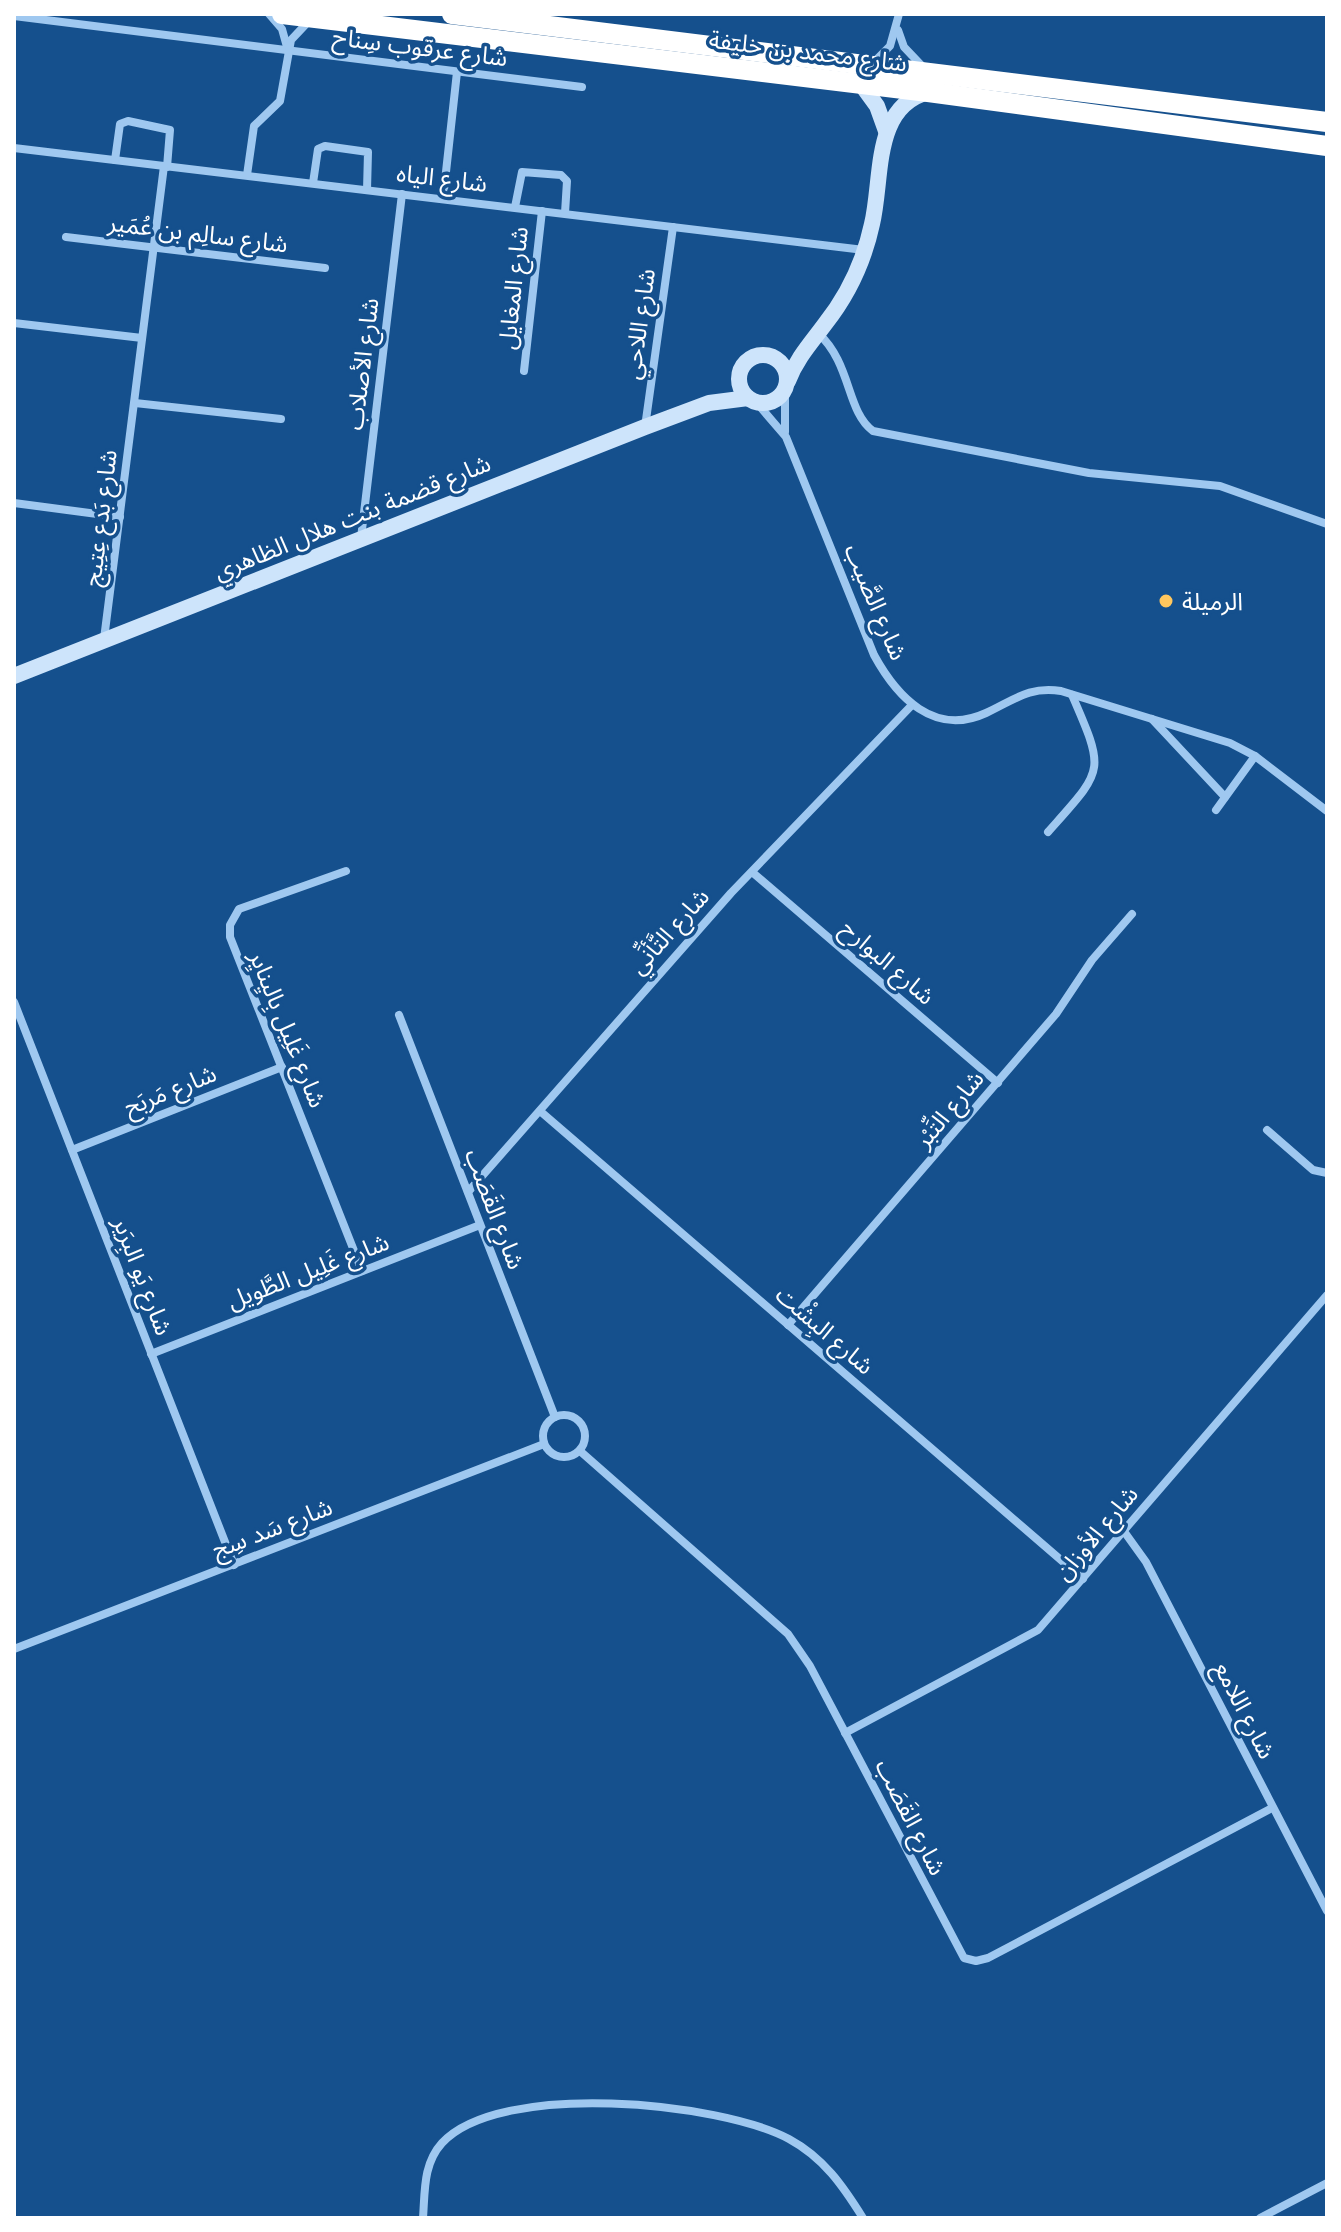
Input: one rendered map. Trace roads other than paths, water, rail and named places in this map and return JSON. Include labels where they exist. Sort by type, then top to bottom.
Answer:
[{"type":"highway","name":"شارع محمد بن خليفة","points":[[282,14],[861,84],[931,82],[1327,122]]},
{"type":"highway","name":"شارع محمد بن خليفة","points":[[452,14],[870,65],[931,82],[1327,146]]},
{"type":"street","points":[[269,14],[282,29],[287,51]]},
{"type":"street","points":[[870,65],[885,54],[897,28],[899,14]]},
{"type":"street","name":"شارع عرقوب سِناح","points":[[14,16],[582,87]]},
{"type":"street","points":[[247,175],[254,126],[275,108],[282,95],[287,51],[297,30],[316,18]]},
{"type":"street","points":[[816,335],[788,351],[750,359],[739,375],[742,392],[752,400],[769,403],[786,385],[816,335],[844,297],[865,250],[886,131],[905,102],[931,82],[910,56],[897,28]]},
{"type":"street","points":[[443,199],[457,72]]},
{"type":"street","points":[[861,84],[877,106],[886,131]]},
{"type":"street","name":"شارع بَدع عِتِيج","points":[[104,639],[170,130],[128,121],[120,124],[115,160]]},
{"type":"street","name":"شارع الياه","points":[[14,148],[865,250]]},
{"type":"street","points":[[313,183],[318,149],[339,148],[369,154],[367,190]]},
{"type":"street","points":[[515,207],[522,172],[561,175],[567,181],[565,213]]},
{"type":"street","name":"شارع الأصلاب","points":[[361,539],[402,194]]},
{"type":"street","name":"شارع المغايل","points":[[524,371],[542,211]]},
{"type":"street","name":"شارع اللاحي","points":[[645,427],[673,227]]},
{"type":"street","name":"شارع سالِم بن عُمَير","points":[[66,237],[325,268]]},
{"type":"street","points":[[14,323],[142,338]]},
{"type":"street","points":[[816,335],[840,358],[860,417],[873,431],[1089,473],[1220,486],[1327,524]]},
{"type":"street","points":[[769,355],[783,364],[786,385]]},
{"type":"street","name":"شارع قضمة بنت هلال الظاهري","points":[[709,403],[739,375]]},
{"type":"street","name":"شارع الصَّيب","points":[[786,385],[786,437]]},
{"type":"street","name":"شارع قضمة بنت هلال الظاهري","points":[[14,676],[709,403],[752,400]]},
{"type":"street","name":"شارع الصَّيب","points":[[752,400],[786,437],[874,655],[891,684],[911,706]]},
{"type":"street","points":[[135,403],[281,419]]},
{"type":"street","points":[[14,503],[120,517]]},
{"type":"street","points":[[911,706],[938,719],[956,720],[975,718],[1032,690],[1072,695],[1230,743],[1255,756],[1327,811]]},
{"type":"street","points":[[1048,832],[1089,786],[1097,764],[1096,752],[1072,695]]},
{"type":"street","name":"شارع التَّأنِّي","points":[[468,1192],[645,988],[911,706]]},
{"type":"street","points":[[1151,719],[1225,797]]},
{"type":"street","points":[[1216,810],[1255,756]]},
{"type":"street","name":"شارع غَلِيل بِاليِنايِر","points":[[346,871],[248,905],[233,916],[230,925],[233,948],[362,1271]]},
{"type":"street","name":"شارع البوارح","points":[[752,872],[998,1083]]},
{"type":"street","name":"شارع التِّبْر","points":[[788,1325],[1056,1014],[1092,960],[1132,914]]},
{"type":"street","name":"شارع يَو البِرَير","points":[[14,1002],[234,1565]]},
{"type":"street","name":"شارع القَصَب","points":[[399,1015],[555,1417]]},
{"type":"street","name":"شارع مَربَح","points":[[72,1150],[282,1067]]},
{"type":"street","name":"شارع البِشْت","points":[[540,1111],[1083,1579]]},
{"type":"street","points":[[1267,1130],[1313,1170],[1327,1173]]},
{"type":"street","name":"شارع غَلِيل الطَّويل","points":[[151,1354],[480,1225]]},
{"type":"street","name":"شارع الأوزان","points":[[845,1733],[1023,1641],[1052,1617],[1123,1530],[1327,1295]]},
{"type":"street","points":[[568,1415],[583,1426],[585,1439],[580,1451],[560,1458],[544,1444],[543,1431],[555,1417],[568,1415]]},
{"type":"street","name":"شارع سَد سِج","points":[[14,1649],[544,1444]]},
{"type":"street","name":"شارع القَصَب","points":[[580,1451],[775,1620],[805,1658],[956,1947],[970,1960],[988,1958],[1272,1808]]},
{"type":"street","name":"شارع اللامع","points":[[1123,1530],[1146,1562],[1327,1911]]},
{"type":"street","points":[[423,2218],[425,2179],[430,2161],[441,2144],[455,2132],[485,2120],[529,2109],[623,2101],[661,2105],[778,2133],[825,2165],[845,2187],[863,2218]]},
{"type":"street","points":[[1260,2218],[1327,2183]]},
{"type":"place","name":"الرميلة","points":[[1166,601]]}]
